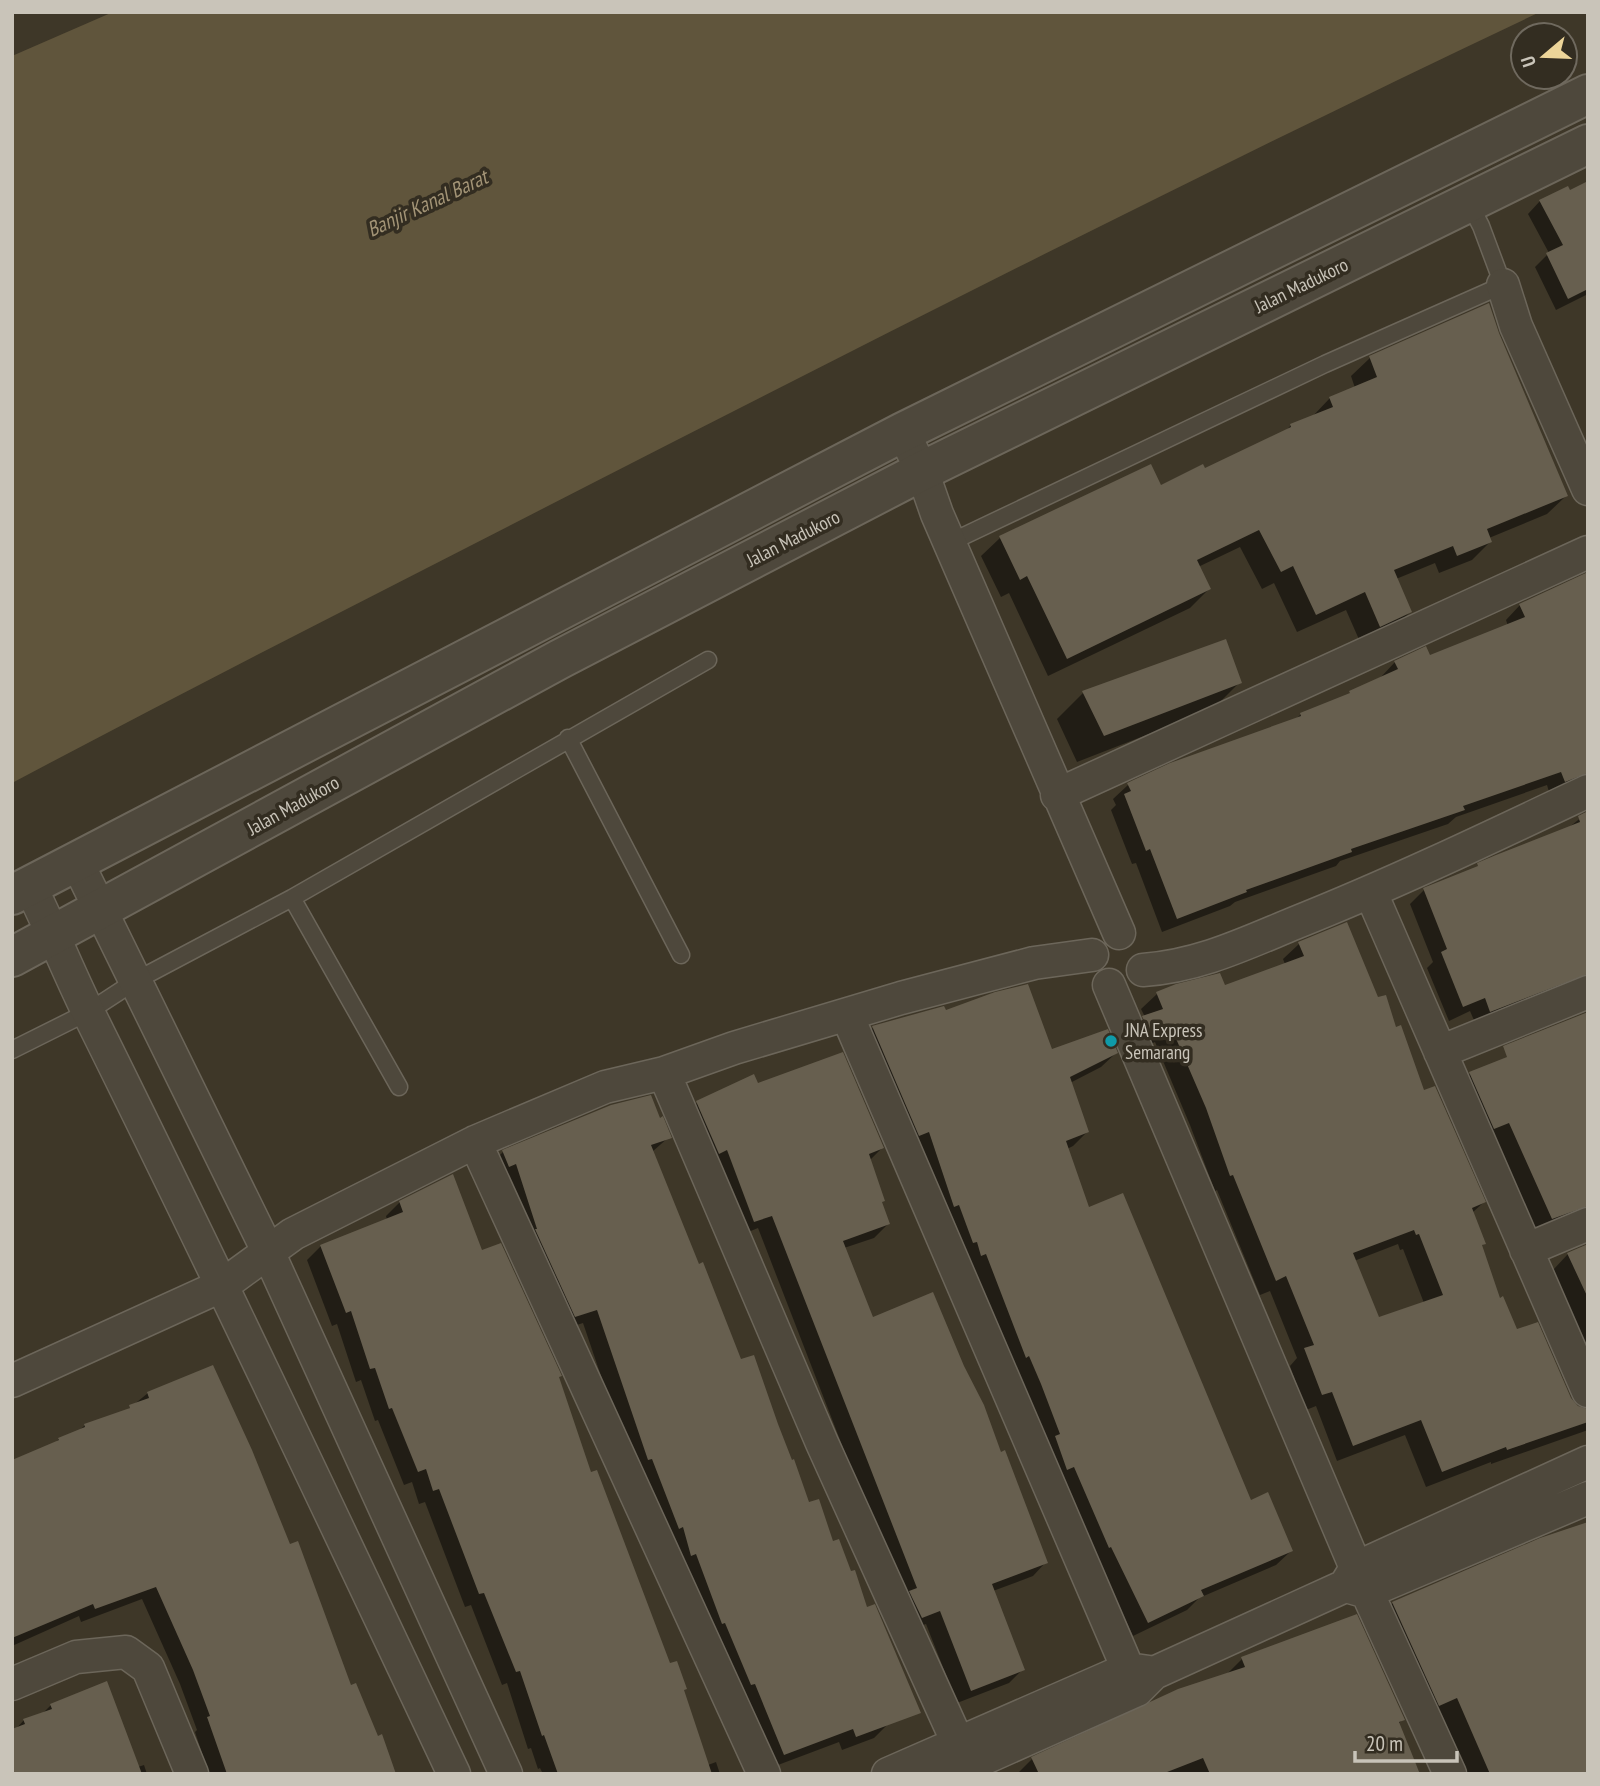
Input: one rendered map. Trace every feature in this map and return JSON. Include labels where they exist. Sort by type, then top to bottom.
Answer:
[{"type":"street","points":[[454,1774],[223,1285],[88,1012],[55,935],[21,890],[903,432],[1588,94]]},
{"type":"street","name":"Jalan Madukoro","points":[[12,957],[560,659],[922,471],[1588,144]]},
{"type":"street","points":[[1503,285],[1516,326],[1588,489]]},
{"type":"street","points":[[903,432],[1119,933]]},
{"type":"street","points":[[1057,794],[1588,552]]},
{"type":"street","points":[[1143,970],[1173,968],[1213,956],[1371,893],[1588,791]]},
{"type":"street","points":[[76,860],[137,980],[268,1253],[506,1774]]},
{"type":"street","points":[[1371,893],[1588,1391]]},
{"type":"street","points":[[1109,934],[1131,936],[1140,945],[1145,957],[1143,970],[1137,979],[1128,984],[1109,985],[1100,980],[1095,972],[1091,964],[1092,954],[1101,938],[1109,934]]},
{"type":"street","points":[[12,1381],[223,1285],[293,1234],[475,1142],[605,1087],[664,1073],[734,1048],[1034,963],[1092,954]]},
{"type":"street","points":[[1109,985],[1356,1582],[1450,1774]]},
{"type":"street","points":[[1440,1052],[1588,992]]},
{"type":"street","points":[[847,1015],[1140,1677]]},
{"type":"street","points":[[664,1073],[821,1443],[958,1742]]},
{"type":"street","points":[[475,1142],[764,1774]]},
{"type":"street","points":[[1526,1250],[1588,1224]]},
{"type":"street","points":[[888,1774],[958,1742],[1140,1677],[1356,1582],[1588,1462]]},
{"type":"street","points":[[1356,1582],[1588,1498]]},
{"type":"street","points":[[369,1595],[415,1574]]},
{"type":"street","points":[[12,1684],[76,1657],[126,1651],[148,1668],[192,1774]]},
{"type":"street","points":[[949,1774],[1006,1763],[1140,1677]]},
{"type":"lane","points":[[949,543],[1325,364],[1503,285],[1481,226],[1469,203]]},
{"type":"lane","points":[[12,1050],[88,1012],[137,980],[292,898],[708,660]]},
{"type":"lane","points":[[568,738],[681,955]]},
{"type":"lane","points":[[292,898],[399,1087]]},
{"type":"water","name":"Banjir Kanal Barat","points":[[113,12],[1540,12],[1521,21],[1509,21],[1509,27],[1180,186],[704,426],[12,783],[12,56]]},
{"type":"building","points":[[1588,181],[1588,293],[1586,290],[1568,299],[1546,253],[1563,245],[1539,200],[1568,186],[1570,190]]},
{"type":"building","points":[[1489,303],[1499,333],[1568,496],[1487,529],[1492,542],[1457,556],[1453,546],[1394,570],[1412,612],[1380,627],[1365,592],[1316,615],[1293,566],[1281,572],[1259,530],[1197,560],[1211,589],[1067,659],[1027,576],[1020,580],[999,536],[1151,464],[1161,485],[1203,464],[1205,468],[1291,427],[1290,424],[1333,407],[1329,397],[1377,377],[1369,356]]},
{"type":"building","points":[[1588,572],[1588,773],[1565,782],[1561,772],[1463,806],[1465,810],[1351,849],[1352,852],[1246,890],[1247,892],[1177,919],[1150,849],[1146,851],[1124,794],[1131,791],[1127,783],[1170,763],[1301,716],[1300,713],[1350,693],[1349,691],[1398,669],[1394,661],[1426,646],[1430,655],[1525,617],[1519,604]]},
{"type":"building","points":[[1226,639],[1242,683],[1104,736],[1082,691]]},
{"type":"building","points":[[1588,811],[1588,974],[1490,1012],[1485,998],[1463,1007],[1441,952],[1447,949],[1423,888],[1478,866],[1477,863],[1496,855],[1580,822],[1578,816]]},
{"type":"building","points":[[1347,922],[1378,997],[1386,995],[1396,1027],[1401,1025],[1424,1090],[1435,1086],[1486,1202],[1472,1208],[1486,1244],[1482,1245],[1500,1298],[1503,1296],[1517,1329],[1538,1322],[1571,1398],[1578,1406],[1588,1409],[1588,1422],[1507,1450],[1506,1447],[1442,1472],[1421,1420],[1353,1446],[1332,1392],[1322,1395],[1304,1348],[1314,1345],[1286,1276],[1276,1281],[1233,1175],[1230,1176],[1206,1108],[1171,1027],[1151,1037],[1142,1016],[1163,1009],[1156,992],[1220,973],[1225,985],[1304,956],[1298,942]],"holes":[[[1414,1230],[1416,1235],[1419,1234],[1443,1295],[1379,1317],[1353,1253]]]},
{"type":"building","points":[[1028,984],[1052,1049],[1108,1029],[1118,1053],[1070,1077],[1089,1132],[1066,1141],[1089,1207],[1123,1193],[1251,1500],[1268,1492],[1293,1551],[1201,1590],[1204,1596],[1148,1623],[1111,1547],[1109,1548],[1074,1467],[1067,1470],[1055,1436],[1060,1434],[1029,1356],[1026,1358],[986,1254],[981,1256],[977,1242],[973,1243],[959,1205],[954,1207],[929,1132],[919,1136],[872,1026],[944,1006],[946,1010],[995,992]]},
{"type":"building","points":[[1588,1012],[1588,1206],[1552,1219],[1509,1123],[1494,1129],[1469,1072],[1507,1057],[1503,1046]]},
{"type":"building","points":[[843,1052],[884,1148],[869,1154],[890,1224],[843,1241],[873,1317],[933,1292],[964,1366],[984,1405],[1001,1452],[1005,1450],[1048,1563],[992,1584],[1025,1670],[971,1691],[940,1611],[922,1618],[909,1591],[917,1588],[772,1216],[754,1222],[727,1150],[719,1154],[696,1101],[754,1074],[758,1083]]},
{"type":"building","points":[[651,1095],[672,1138],[651,1145],[699,1264],[703,1262],[741,1359],[754,1355],[809,1502],[819,1499],[833,1541],[839,1539],[851,1571],[855,1570],[867,1607],[875,1604],[921,1713],[856,1737],[853,1729],[784,1755],[755,1684],[751,1685],[725,1623],[722,1624],[696,1554],[691,1556],[683,1527],[679,1529],[652,1459],[648,1460],[597,1310],[575,1317],[535,1229],[516,1164],[509,1167],[502,1150],[611,1105]]},
{"type":"building","points":[[453,1174],[482,1250],[501,1243],[562,1376],[559,1377],[591,1472],[597,1470],[670,1663],[677,1661],[712,1774],[558,1774],[520,1671],[516,1672],[484,1593],[479,1594],[439,1489],[433,1491],[426,1469],[418,1472],[392,1408],[389,1409],[375,1368],[370,1369],[351,1311],[346,1313],[320,1245],[403,1212],[399,1201]]},
{"type":"building","points":[[1588,1244],[1588,1298],[1567,1253]]},
{"type":"building","points":[[213,1365],[252,1450],[290,1544],[298,1541],[351,1685],[356,1683],[378,1736],[382,1734],[396,1774],[227,1774],[193,1670],[156,1587],[95,1609],[93,1604],[12,1638],[12,1460],[85,1427],[84,1424],[130,1408],[129,1405],[149,1398],[147,1392]]},
{"type":"building","points":[[1588,1522],[1588,1774],[1490,1774],[1457,1698],[1439,1706],[1392,1602],[1540,1538]]},
{"type":"building","points":[[1357,1614],[1405,1720],[1399,1722],[1420,1774],[1210,1774],[1203,1758],[1162,1774],[1039,1774],[1031,1757],[1178,1689],[1245,1667],[1241,1657]]},
{"type":"building","points":[[107,1681],[142,1774],[12,1774],[12,1729],[25,1724],[23,1719],[52,1709],[50,1704]]},
{"type":"place","name":"JNA Express Semarang","points":[[1111,1041]]}]
